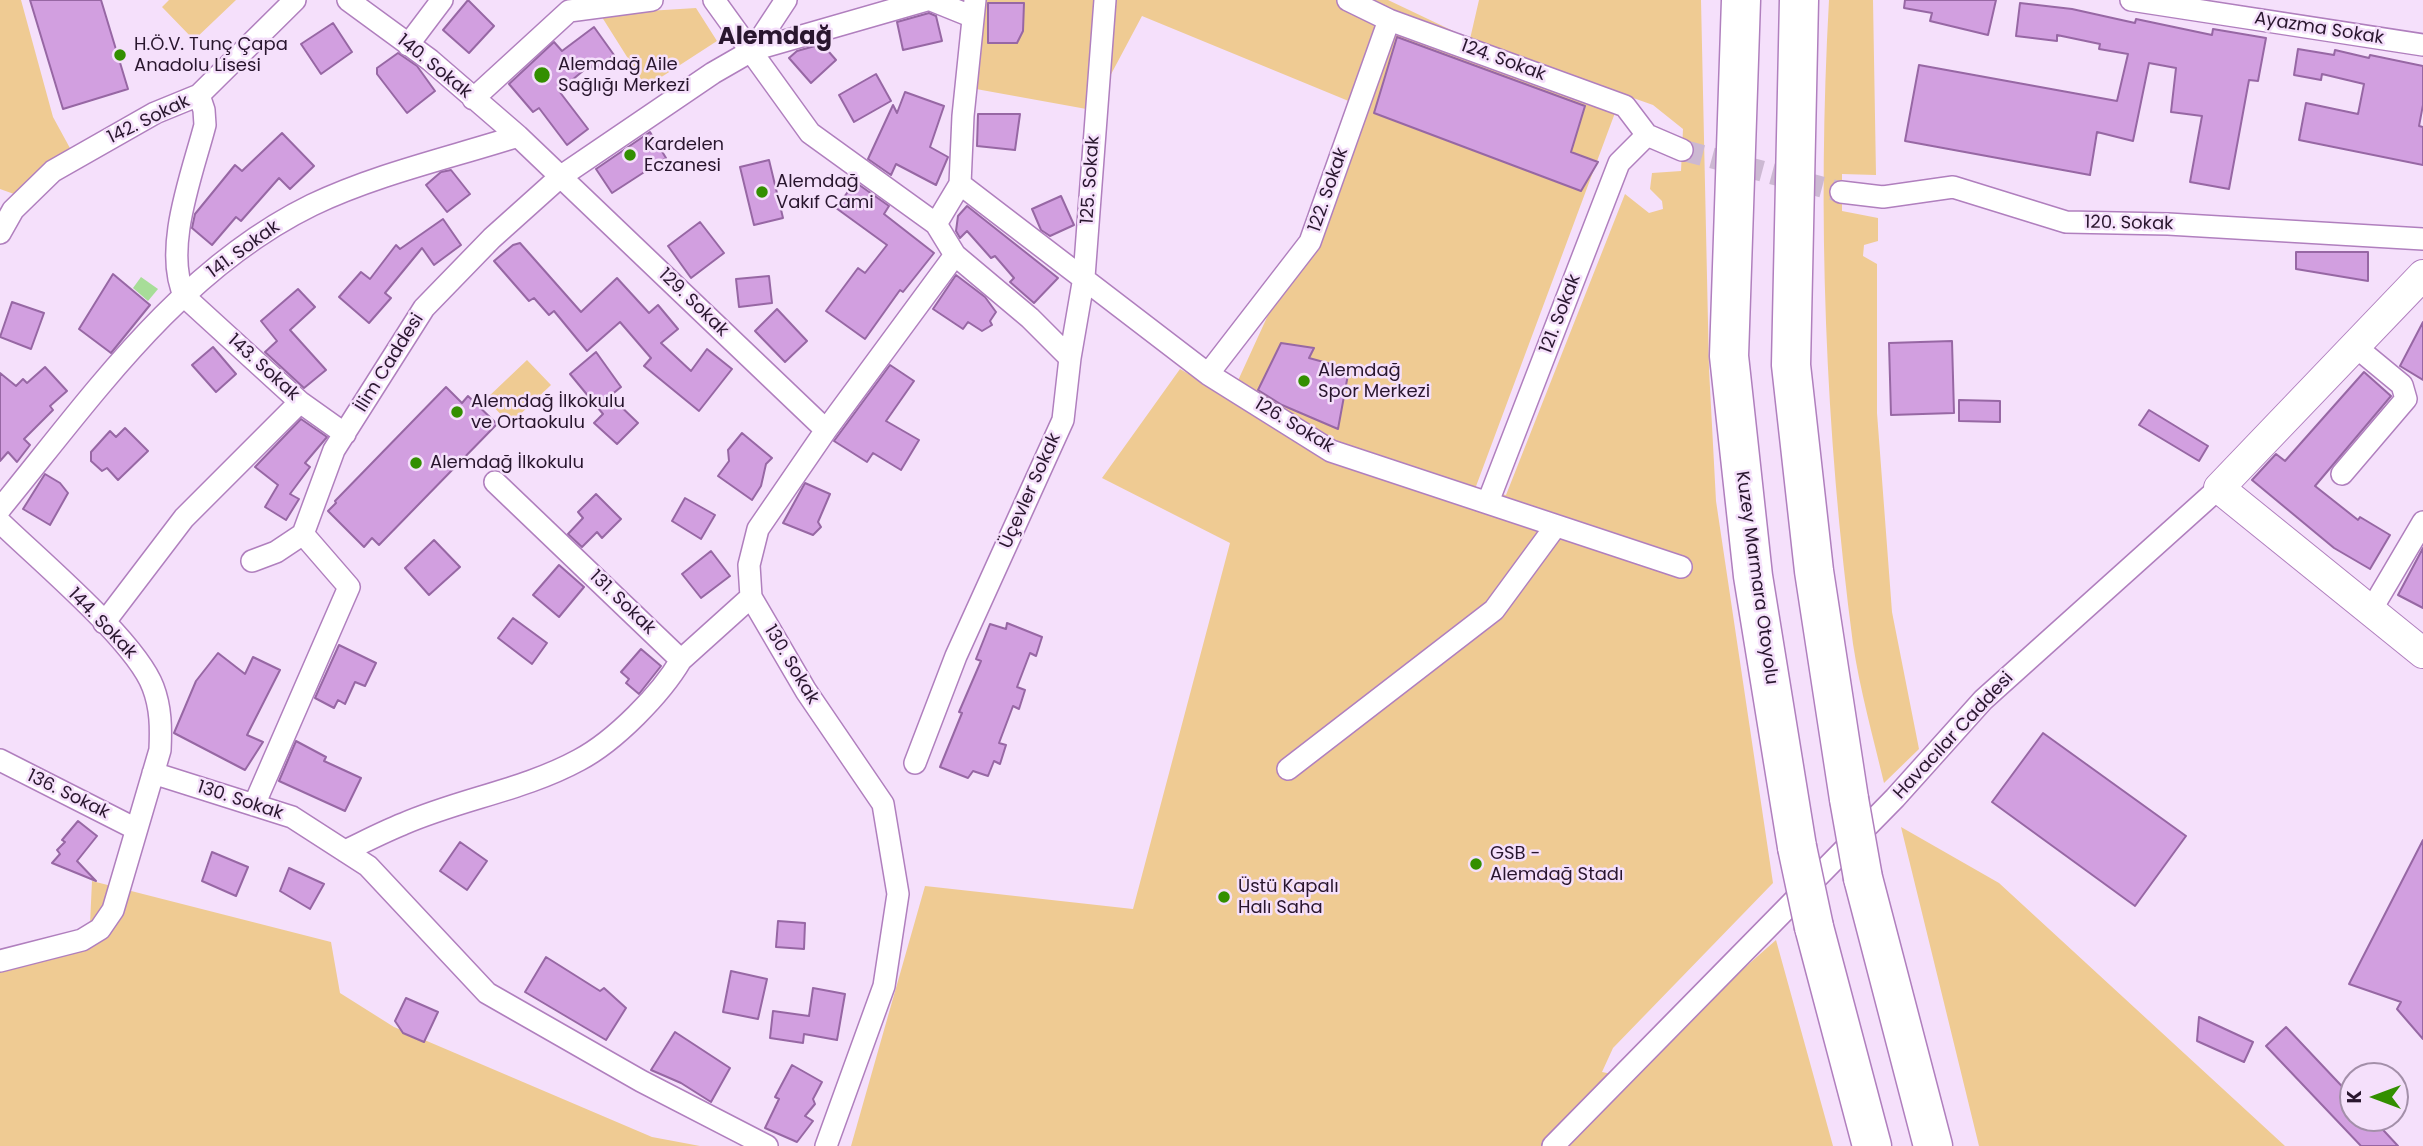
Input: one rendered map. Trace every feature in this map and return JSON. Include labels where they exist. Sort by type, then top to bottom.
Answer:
[{"type":"highway","name":"Kuzey Marmara Otoyolu","points":[[1741,0],[1729,356],[1753,576],[1797,847],[1814,927],[1872,1146]]},
{"type":"highway","points":[[1799,0],[1791,365],[1814,571],[1863,878],[1933,1146]]},
{"type":"street","name":"142. Sokak","points":[[0,233],[7,208],[52,171],[155,113],[199,95],[295,0]]},
{"type":"street","name":"140. Sokak","points":[[348,0],[408,44],[518,136]]},
{"type":"street","points":[[408,44],[442,0]]},
{"type":"street","points":[[473,99],[569,11],[652,0]]},
{"type":"street","points":[[714,0],[753,50],[810,133],[936,223],[955,256],[1030,318],[1070,358]]},
{"type":"street","name":"İlim Caddesi","points":[[303,534],[334,450],[424,308],[492,238],[560,177],[713,73],[753,50],[786,0]]},
{"type":"street","points":[[753,50],[929,0],[974,9],[963,116],[960,184],[936,223]]},
{"type":"street","name":"125. Sokak","points":[[1070,358],[1084,277],[1105,0]]},
{"type":"street","name":"124. Sokak","points":[[1348,0],[1389,20],[1625,106],[1647,135]]},
{"type":"street","name":"Ayazma Sokak","points":[[2131,0],[2423,45]]},
{"type":"street","name":"122. Sokak","points":[[1208,374],[1310,242],[1389,20]]},
{"type":"street","points":[[185,297],[180,274],[179,242],[183,209],[205,125],[199,95]]},
{"type":"street","points":[[1647,135],[1682,150]]},
{"type":"street","name":"121. Sokak","points":[[1488,502],[1619,163],[1647,135]]},
{"type":"street","points":[[518,136],[560,177]]},
{"type":"street","name":"141. Sokak","points":[[0,509],[145,333],[216,267],[310,206],[371,182],[518,136]]},
{"type":"street","name":"129. Sokak","points":[[560,177],[826,430]]},
{"type":"street","name":"126. Sokak","points":[[960,184],[1208,374],[1331,451],[1681,567]]},
{"type":"street","name":"120. Sokak","points":[[1841,192],[1883,197],[1953,187],[2066,222],[2168,224],[2423,239]]},
{"type":"street","name":"130. Sokak","points":[[826,1146],[884,986],[898,894],[883,804],[806,691],[751,597],[749,565],[758,529],[826,430],[955,256]]},
{"type":"street","name":"Havacılar Caddesi","points":[[1553,1146],[1895,799],[1983,700],[2219,488],[2423,275]]},
{"type":"street","name":"143. Sokak","points":[[185,297],[300,402],[345,434]]},
{"type":"street","points":[[2342,474],[2406,399],[2402,385],[2356,347]]},
{"type":"street","name":"Üçevler Sokak","points":[[915,763],[956,656],[1063,420],[1070,358]]},
{"type":"street","points":[[104,623],[184,518],[300,402]]},
{"type":"street","name":"131. Sokak","points":[[495,482],[681,660]]},
{"type":"street","points":[[2219,488],[2423,653]]},
{"type":"street","name":"144. Sokak","points":[[0,522],[104,623],[142,665],[152,685],[161,727],[160,750],[113,910],[100,929],[82,940],[0,961]]},
{"type":"street","points":[[2370,612],[2423,522]]},
{"type":"street","points":[[1288,769],[1494,610],[1555,527]]},
{"type":"street","points":[[251,561],[276,552],[303,534],[349,587],[254,805]]},
{"type":"street","points":[[345,851],[403,823],[515,786],[581,760],[632,719],[658,693],[681,660],[751,597]]},
{"type":"street","name":"136. Sokak","points":[[0,760],[136,830]]},
{"type":"street","name":"130. Sokak","points":[[153,773],[292,817],[368,866],[487,993],[641,1081],[767,1146]]},
{"type":"shaded area","points":[[0,0],[21,0],[53,117],[71,150],[14,194],[0,189]]},
{"type":"shaded area","points":[[169,0],[236,0],[194,40],[162,7]]},
{"type":"shaded area","points":[[983,0],[1388,0],[1470,39],[1479,0],[1701,0],[1709,369],[1716,501],[1773,883],[1613,1048],[1602,1072],[1622,1076],[1776,940],[1833,1146],[851,1146],[925,886],[1133,909],[1230,543],[1102,478],[1180,369],[1230,398],[1307,230],[1351,102],[1142,16],[1092,110],[965,87]],"holes":[[[1622,94],[1653,105],[1683,129],[1681,171],[1652,173],[1650,189],[1662,201],[1663,209],[1649,213],[1625,194],[1506,495],[1475,489]]]},
{"type":"shaded area","points":[[1829,0],[1873,0],[1876,175],[1842,174],[1842,211],[1878,218],[1878,241],[1864,245],[1863,256],[1877,264],[1877,413],[1892,612],[1919,749],[1884,783],[1853,644],[1843,564],[1830,403],[1824,242],[1825,80]]},
{"type":"shaded area","points":[[696,8],[717,41],[646,87],[600,14]]},
{"type":"shaded area","points":[[141,277],[158,289],[148,301],[133,288]]},
{"type":"shaded area","points":[[527,360],[551,385],[510,424],[486,399]]},
{"type":"shaded area","points":[[1901,827],[1999,883],[2285,1146],[1979,1146]]},
{"type":"shaded area","points":[[92,881],[331,942],[340,993],[394,1027],[652,1137],[700,1146],[0,1146],[0,954],[89,946]]},
{"type":"building","points":[[30,0],[101,0],[128,89],[63,109]]},
{"type":"building","points":[[468,0],[494,26],[469,53],[443,30]]},
{"type":"building","points":[[1905,0],[1996,0],[1988,35],[1930,21],[1932,13],[1904,8]]},
{"type":"building","points":[[988,3],[1024,3],[1023,31],[1017,43],[988,43]]},
{"type":"building","points":[[2020,3],[2072,9],[2135,23],[2136,19],[2212,35],[2213,29],[2266,38],[2258,81],[2249,80],[2229,189],[2190,182],[2202,116],[2171,112],[2176,68],[2149,63],[2133,141],[2097,132],[2090,175],[1905,141],[1919,65],[2117,101],[2128,54],[2099,49],[2100,44],[2057,35],[2057,41],[2016,36]]},
{"type":"building","points":[[929,13],[936,16],[942,41],[903,50],[897,22]]},
{"type":"building","points":[[333,23],[352,52],[321,74],[301,44]]},
{"type":"building","points":[[594,27],[614,55],[594,70],[590,65],[559,91],[588,129],[567,145],[539,108],[533,112],[509,84],[554,42],[562,51]]},
{"type":"building","points":[[1397,37],[1585,106],[1571,152],[1598,162],[1581,191],[1374,113]]},
{"type":"building","points":[[822,44],[836,60],[811,83],[789,58],[797,51]]},
{"type":"building","points":[[2298,49],[2334,55],[2335,50],[2423,66],[2423,105],[2419,126],[2423,127],[2423,165],[2299,140],[2306,103],[2358,114],[2364,84],[2322,74],[2321,80],[2294,75]]},
{"type":"building","points":[[398,53],[417,66],[435,91],[407,113],[377,74],[377,68]]},
{"type":"building","points":[[876,74],[891,101],[854,122],[839,95]]},
{"type":"building","points":[[905,92],[944,106],[930,147],[948,157],[936,185],[896,164],[891,175],[868,159],[893,105],[897,113]]},
{"type":"building","points":[[978,114],[1020,114],[1015,150],[977,146]]},
{"type":"building","points":[[650,132],[666,158],[612,193],[596,169]]},
{"type":"building","points":[[282,133],[314,166],[290,189],[279,178],[241,221],[236,217],[212,245],[192,228],[195,214],[235,165],[242,171]]},
{"type":"building","name":"Alemdağ Vakıf Cami","points":[[769,160],[783,218],[754,225],[740,167]]},
{"type":"building","points":[[451,170],[470,194],[447,212],[426,185],[441,172]]},
{"type":"building","points":[[855,182],[889,206],[884,214],[934,253],[903,292],[900,290],[865,339],[826,311],[858,268],[865,273],[887,245],[836,208]]},
{"type":"building","points":[[1061,196],[1074,225],[1050,236],[1041,230],[1032,209]]},
{"type":"building","points":[[967,206],[1058,278],[1034,303],[1010,282],[1014,278],[995,256],[991,258],[967,231],[960,238],[956,231],[958,216]]},
{"type":"building","points":[[443,219],[461,245],[434,265],[422,248],[385,293],[391,298],[369,323],[339,297],[361,272],[370,279],[396,245],[400,249]]},
{"type":"building","points":[[700,222],[724,253],[691,278],[668,246]]},
{"type":"building","points":[[520,243],[581,312],[617,278],[649,313],[658,305],[678,329],[661,343],[691,371],[707,349],[732,369],[699,411],[644,366],[651,358],[620,322],[587,351],[554,311],[549,315],[534,298],[529,301],[494,261],[513,245]]},
{"type":"building","points":[[2296,252],[2368,252],[2368,281],[2296,269]]},
{"type":"building","points":[[113,274],[150,305],[111,353],[79,329]]},
{"type":"building","points":[[956,275],[985,297],[996,312],[990,321],[992,325],[982,331],[968,322],[963,329],[933,309]]},
{"type":"building","points":[[769,276],[772,303],[739,307],[736,279]]},
{"type":"building","points":[[298,289],[315,307],[290,330],[326,370],[304,388],[265,352],[277,341],[261,321]]},
{"type":"building","points":[[12,302],[44,313],[31,349],[0,337]]},
{"type":"building","points":[[777,309],[807,341],[785,362],[755,331]]},
{"type":"building","points":[[2423,322],[2423,380],[2400,366]]},
{"type":"building","points":[[1952,341],[1954,413],[1891,415],[1889,343]]},
{"type":"building","name":"Alemdağ Spor Merkezi","points":[[1281,343],[1314,348],[1309,358],[1349,369],[1338,429],[1282,405],[1258,390]]},
{"type":"building","points":[[213,347],[236,374],[216,392],[192,365]]},
{"type":"building","points":[[596,352],[621,387],[610,396],[638,423],[617,444],[594,423],[603,414],[570,374]]},
{"type":"building","points":[[890,365],[914,381],[886,421],[919,440],[901,470],[873,453],[867,462],[834,441]]},
{"type":"building","points":[[45,367],[67,391],[50,406],[53,410],[24,439],[30,445],[17,462],[8,452],[0,461],[0,373],[16,386],[23,379],[27,383]]},
{"type":"building","points":[[2364,372],[2391,396],[2315,486],[2358,520],[2360,517],[2390,535],[2370,569],[2334,548],[2252,480],[2276,454],[2285,461]]},
{"type":"building","name":"Alemdağ İlkokulu","points":[[446,387],[462,403],[468,396],[497,424],[379,545],[372,538],[364,547],[328,511]]},
{"type":"building","points":[[1959,400],[2000,401],[2000,422],[1959,421]]},
{"type":"building","points":[[2149,410],[2208,446],[2199,461],[2139,425]]},
{"type":"building","points":[[301,419],[327,437],[305,463],[310,467],[290,494],[299,499],[286,520],[265,507],[278,485],[255,467]]},
{"type":"building","points":[[125,428],[148,451],[118,480],[107,468],[102,471],[91,461],[91,452],[110,431],[116,437]]},
{"type":"building","points":[[742,433],[772,458],[766,464],[761,486],[752,500],[718,476],[729,461],[728,450]]},
{"type":"building","points":[[45,474],[60,483],[68,493],[50,525],[23,509]]},
{"type":"building","points":[[805,483],[830,494],[818,522],[821,527],[813,535],[783,523]]},
{"type":"building","points":[[596,494],[621,519],[602,538],[597,532],[582,547],[568,534],[583,518],[578,512]]},
{"type":"building","points":[[685,498],[715,515],[701,539],[672,521]]},
{"type":"building","points":[[434,540],[460,567],[429,595],[405,568]]},
{"type":"building","points":[[2423,548],[2423,608],[2398,595]]},
{"type":"building","points":[[711,551],[730,576],[701,598],[682,574]]},
{"type":"building","points":[[559,565],[584,587],[559,617],[533,595]]},
{"type":"building","points":[[513,618],[547,643],[532,664],[498,638]]},
{"type":"building","points":[[1007,623],[1042,637],[1036,656],[1030,653],[1017,687],[1025,690],[1019,709],[1013,706],[999,743],[1006,745],[1000,764],[994,761],[988,776],[973,771],[968,778],[940,767],[962,713],[959,712],[981,661],[976,659],[990,624],[1006,629]]},
{"type":"building","points":[[339,645],[376,663],[365,686],[355,682],[345,704],[338,700],[334,708],[315,698]]},
{"type":"building","points":[[641,649],[661,666],[639,694],[626,683],[629,679],[621,672]]},
{"type":"building","points":[[218,653],[245,674],[253,657],[280,670],[247,735],[263,742],[245,770],[174,733],[196,681]]},
{"type":"building","points":[[2043,733],[2186,836],[2135,906],[1992,802]]},
{"type":"building","points":[[296,741],[326,757],[324,761],[361,778],[345,811],[279,781]]},
{"type":"building","points":[[78,821],[97,836],[77,861],[96,881],[52,863],[60,854],[57,850],[65,842],[62,840]]},
{"type":"building","points":[[2423,840],[2423,1039],[2397,1009],[2401,1002],[2349,984]]},
{"type":"building","points":[[460,842],[487,861],[467,890],[440,871]]},
{"type":"building","points":[[212,852],[248,867],[236,896],[202,881]]},
{"type":"building","points":[[289,868],[324,884],[310,909],[280,891]]},
{"type":"building","points":[[778,921],[805,923],[804,949],[776,947]]},
{"type":"building","points":[[546,957],[600,991],[604,988],[626,1008],[606,1040],[525,992]]},
{"type":"building","points":[[731,971],[767,979],[758,1019],[723,1012]]},
{"type":"building","points":[[813,988],[845,994],[837,1040],[804,1034],[803,1043],[770,1038],[773,1011],[809,1016]]},
{"type":"building","points":[[406,998],[438,1012],[424,1042],[403,1033],[395,1021]]},
{"type":"building","points":[[2199,1017],[2253,1042],[2244,1062],[2197,1041]]},
{"type":"building","points":[[2286,1027],[2339,1083],[2339,1123],[2266,1046]]},
{"type":"building","points":[[675,1032],[730,1068],[711,1102],[681,1083],[651,1070]]},
{"type":"building","points":[[792,1065],[822,1082],[813,1099],[815,1104],[805,1116],[813,1121],[797,1142],[765,1128],[779,1099],[775,1097]]},
{"type":"building","points":[[2348,1132],[2385,1132],[2398,1146],[2361,1146]]},
{"type":"tunnel","points":[[1682,150],[1841,192]]},
{"type":"place","name":"H.Ö.V. Tunç Çapa Anadolu Lisesi","points":[[120,55]]},
{"type":"place","name":"Alemdağ Aile Sağlığı Merkezi","points":[[542,75]]},
{"type":"place","name":"Kardelen Eczanesi","points":[[630,155]]},
{"type":"place","name":"Alemdağ Vakıf Cami","points":[[762,192]]},
{"type":"place","name":"Alemdağ Spor Merkezi","points":[[1304,381]]},
{"type":"place","name":"Alemdağ İlkokulu ve Ortaokulu","points":[[457,412]]},
{"type":"place","name":"Alemdağ İlkokulu","points":[[416,463]]},
{"type":"place","name":"GSB - Alemdağ Stadı","points":[[1476,864]]},
{"type":"place","name":"Üstü Kapalı Halı Saha","points":[[1224,897]]},
{"type":"district","name":"Alemdağ","points":[[775,38]]}]
